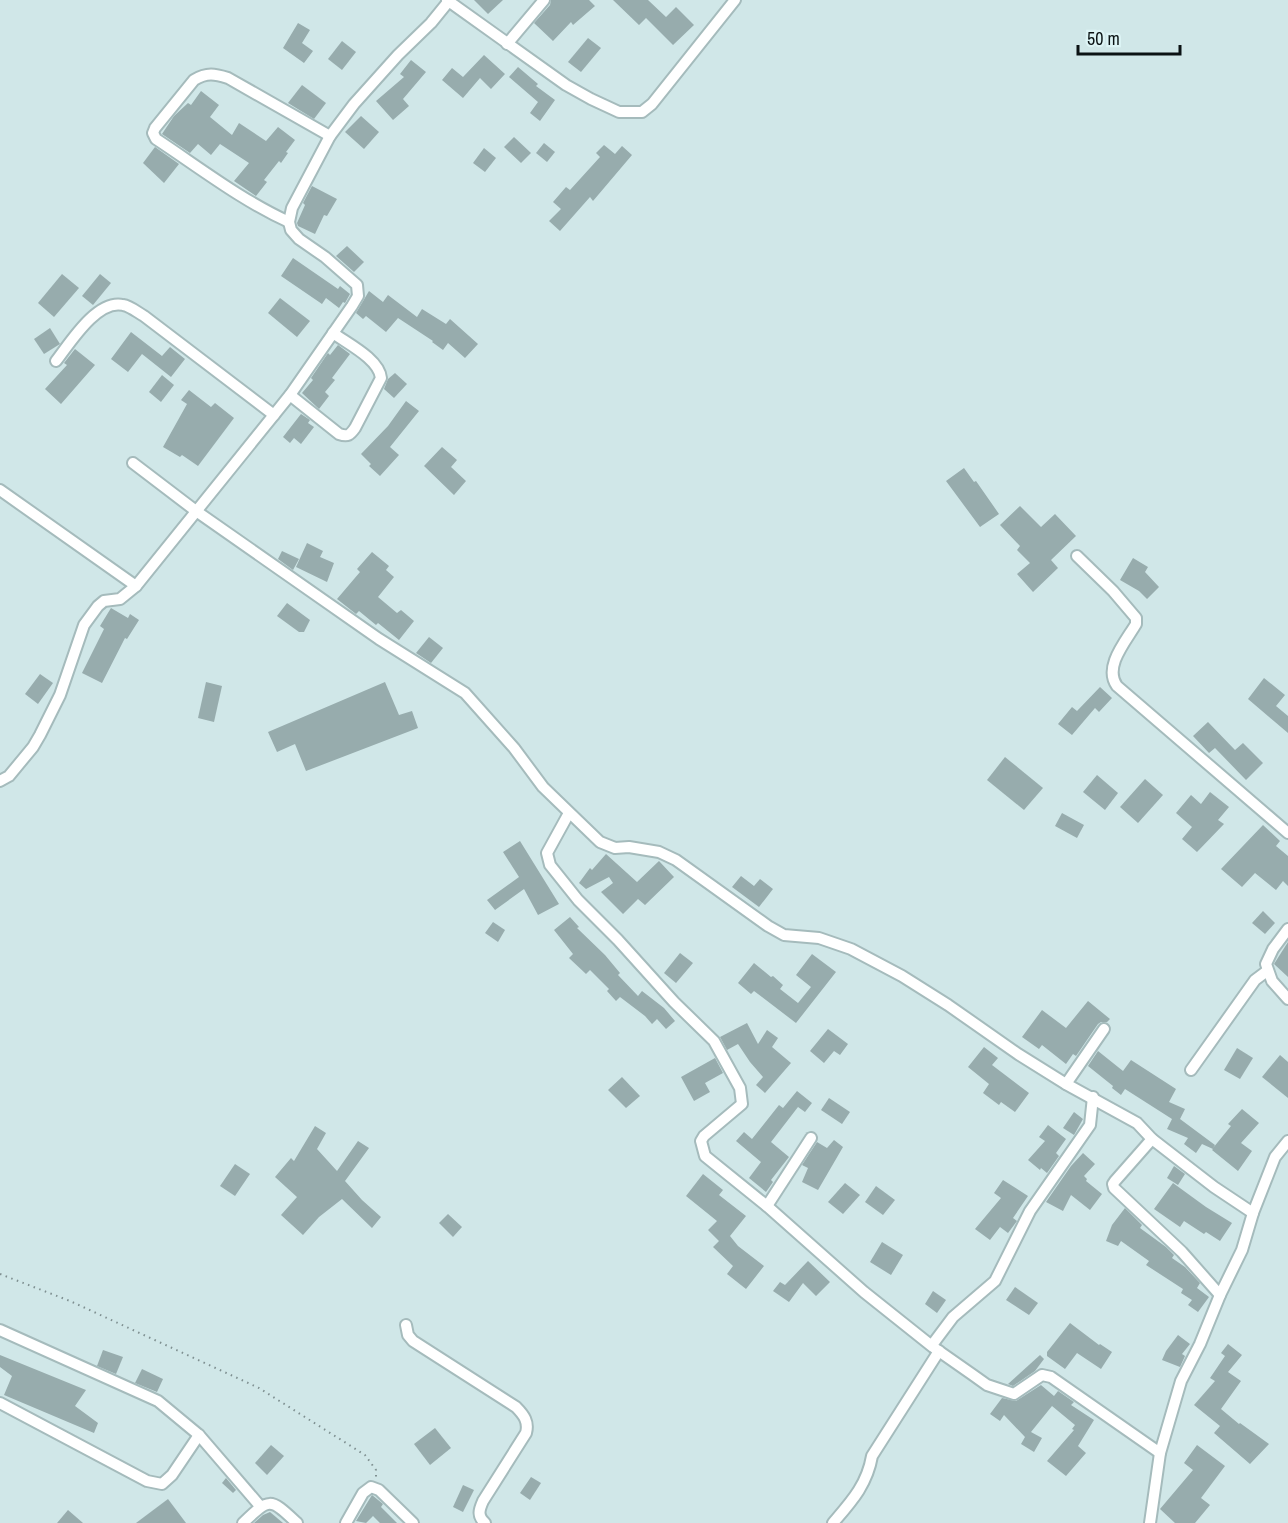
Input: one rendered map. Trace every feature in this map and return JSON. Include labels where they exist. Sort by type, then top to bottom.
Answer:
[{"type":"street","points":[[507,44],[544,0]]},
{"type":"street","points":[[0,781],[9,776],[40,735],[60,695],[84,625],[91,615],[104,601],[120,599],[136,585],[290,395],[358,296],[357,285],[291,230],[289,222],[292,208],[330,136],[361,96],[431,23],[448,1],[566,85],[619,112],[642,112],[652,104],[735,0]]},
{"type":"street","points":[[289,222],[233,191],[156,139],[153,133],[154,128],[194,80],[201,75],[213,74],[228,78],[330,136]]},
{"type":"street","points":[[56,361],[93,315],[102,308],[114,304],[123,305],[144,316],[274,415]]},
{"type":"street","points":[[290,395],[339,434],[350,435],[356,428],[381,378],[381,372],[375,363],[333,333]]},
{"type":"street","points":[[133,463],[196,511],[379,639],[465,693],[514,748],[543,787],[600,842],[615,848],[659,852],[676,860],[784,935],[819,939],[851,949],[873,960],[948,1005],[1066,1084],[1137,1123],[1152,1139],[1214,1187],[1253,1213]]},
{"type":"street","points":[[0,490],[136,585]]},
{"type":"street","points":[[1077,556],[1113,591],[1136,618],[1136,624],[1113,664],[1112,677],[1117,686],[1288,833]]},
{"type":"street","points":[[569,813],[547,853],[550,865],[578,900],[714,1041],[740,1088],[742,1104],[701,1141],[705,1156],[767,1206],[864,1292],[935,1348],[987,1385],[1011,1394],[1017,1393],[1042,1375],[1051,1377],[1160,1453]]},
{"type":"street","points":[[1288,929],[1273,949],[1266,964],[1272,981],[1288,999]]},
{"type":"street","points":[[1191,1070],[1255,980],[1267,970]]},
{"type":"street","points":[[1066,1084],[1104,1029]]},
{"type":"street","points":[[833,1523],[863,1486],[870,1470],[872,1456],[953,1317],[994,1281],[1030,1211],[1090,1125],[1093,1097]]},
{"type":"street","points":[[767,1206],[811,1138]]},
{"type":"street","points":[[1152,1139],[1116,1180],[1113,1184],[1114,1188],[1182,1252],[1220,1294]]},
{"type":"street","points":[[1150,1523],[1160,1453],[1181,1381],[1210,1323],[1220,1294],[1242,1250],[1253,1213],[1275,1156],[1288,1141]]},
{"type":"street","points":[[406,1325],[408,1335],[413,1341],[516,1407],[524,1416],[528,1426],[526,1433],[483,1501],[479,1512],[485,1523]]},
{"type":"street","points":[[0,1330],[145,1394],[165,1406],[199,1435],[260,1506]]},
{"type":"street","points":[[0,1396],[4,1405],[147,1481],[162,1484],[172,1475],[199,1435]]},
{"type":"street","points":[[346,1523],[363,1493],[371,1487],[379,1490],[413,1523]]},
{"type":"street","points":[[243,1523],[260,1506],[271,1503],[277,1504],[297,1523]]},
{"type":"path","points":[[0,1274],[70,1301],[259,1388],[365,1455],[376,1470],[376,1479],[371,1487]]},
{"type":"building","points":[[474,0],[503,0],[488,14]]},
{"type":"building","points":[[551,0],[589,0],[595,6],[573,25],[571,22],[553,41],[534,23],[550,5]]},
{"type":"building","points":[[613,0],[648,0],[666,17],[676,7],[694,25],[673,45],[646,18],[639,25]]},
{"type":"building","points":[[298,23],[310,30],[302,43],[313,51],[304,63],[283,48]]},
{"type":"building","points":[[588,38],[601,48],[581,72],[568,62]]},
{"type":"building","points":[[342,41],[356,52],[342,70],[328,59]]},
{"type":"building","points":[[484,55],[505,74],[491,89],[480,78],[463,98],[442,80],[452,68],[463,77]]},
{"type":"building","points":[[411,60],[426,72],[403,99],[409,106],[393,120],[376,101],[404,77],[400,74]]},
{"type":"building","points":[[518,67],[538,84],[536,86],[555,100],[540,121],[530,113],[538,102],[509,77]]},
{"type":"building","points":[[302,85],[326,103],[314,119],[288,103]]},
{"type":"building","points":[[201,91],[219,105],[210,117],[232,135],[239,123],[266,141],[278,127],[295,140],[281,163],[279,161],[264,180],[267,182],[256,196],[234,181],[249,163],[220,144],[211,155],[198,144],[190,153],[162,134],[174,116],[188,103],[191,105]]},
{"type":"building","points":[[361,116],[379,132],[364,149],[345,132]]},
{"type":"building","points":[[514,137],[531,153],[521,163],[504,147]]},
{"type":"building","points":[[544,143],[555,152],[547,162],[536,153]]},
{"type":"building","points":[[604,145],[615,154],[622,146],[632,155],[593,201],[590,197],[560,231],[549,221],[561,209],[553,202],[566,187],[570,190],[600,157],[596,153]]},
{"type":"building","points":[[155,147],[179,164],[164,183],[143,163]]},
{"type":"building","points":[[484,148],[496,158],[485,172],[473,163]]},
{"type":"building","points":[[312,186],[337,199],[327,216],[324,215],[315,234],[298,226],[297,223],[305,205],[303,203]]},
{"type":"building","points":[[347,246],[364,262],[354,272],[336,256]]},
{"type":"building","points":[[293,258],[338,289],[340,286],[350,294],[345,303],[343,302],[339,308],[326,298],[322,304],[281,276]]},
{"type":"building","points":[[62,274],[79,288],[54,317],[38,303]]},
{"type":"building","points":[[100,274],[111,283],[93,305],[82,296]]},
{"type":"building","points":[[369,291],[383,302],[388,295],[417,317],[422,309],[446,324],[450,319],[478,344],[465,358],[448,343],[443,350],[398,318],[386,332],[366,316],[363,319],[356,313]]},
{"type":"building","points":[[280,298],[310,321],[297,337],[268,313]]},
{"type":"building","points":[[50,328],[60,344],[44,354],[34,339]]},
{"type":"building","points":[[131,332],[162,356],[170,347],[185,359],[171,377],[142,354],[128,372],[111,359]]},
{"type":"building","points":[[338,345],[350,354],[332,378],[335,380],[325,392],[329,396],[319,409],[302,393],[313,380],[311,378],[328,353],[330,355]]},
{"type":"building","points":[[75,349],[95,365],[61,404],[45,389],[67,365],[64,363]]},
{"type":"building","points":[[395,373],[407,384],[394,398],[384,389],[388,379]]},
{"type":"building","points":[[162,375],[174,385],[161,402],[149,392]]},
{"type":"building","points":[[189,390],[211,407],[215,403],[234,418],[198,466],[182,455],[180,457],[163,447],[187,404],[181,400]]},
{"type":"building","points":[[406,401],[419,411],[390,447],[399,455],[380,476],[361,454],[388,426]]},
{"type":"building","points":[[301,414],[310,420],[308,423],[314,427],[301,444],[294,438],[290,443],[283,437]]},
{"type":"building","points":[[442,447],[457,460],[451,467],[466,481],[454,495],[424,466]]},
{"type":"building","points":[[964,468],[999,514],[980,527],[946,481]]},
{"type":"building","points":[[1020,506],[1041,527],[1055,514],[1076,536],[1051,560],[1058,568],[1033,592],[1017,574],[1030,563],[1017,550],[1020,546],[1000,525]]},
{"type":"building","points":[[307,543],[323,551],[320,557],[334,563],[327,582],[296,567]]},
{"type":"building","points":[[282,551],[299,559],[293,570],[278,559]]},
{"type":"building","points":[[372,552],[389,566],[386,570],[394,577],[378,597],[397,613],[401,610],[414,621],[399,640],[378,623],[376,625],[359,611],[356,614],[337,599],[360,572],[357,569]]},
{"type":"building","points":[[1133,558],[1148,567],[1145,572],[1159,587],[1147,599],[1139,591],[1120,580]]},
{"type":"building","points":[[287,603],[310,620],[304,632],[299,632],[277,616]]},
{"type":"building","points":[[111,608],[128,618],[130,614],[139,620],[127,639],[125,638],[102,683],[82,673],[104,629],[100,626]]},
{"type":"building","points":[[429,637],[443,648],[431,663],[416,653]]},
{"type":"building","points":[[40,674],[53,683],[38,704],[25,694]]},
{"type":"building","points":[[1264,678],[1285,695],[1276,706],[1288,716],[1288,733],[1248,699]]},
{"type":"building","points":[[206,682],[222,686],[214,722],[198,718]]},
{"type":"building","points":[[385,682],[399,715],[412,711],[418,728],[306,771],[295,744],[277,752],[268,732]]},
{"type":"building","points":[[1100,687],[1112,698],[1099,712],[1095,708],[1072,735],[1058,724],[1072,707],[1077,711]]},
{"type":"building","points":[[1208,722],[1235,750],[1243,743],[1263,763],[1246,780],[1215,748],[1209,753],[1193,736]]},
{"type":"building","points":[[1005,757],[1043,788],[1024,810],[987,780]]},
{"type":"building","points":[[1097,775],[1118,793],[1105,810],[1083,792]]},
{"type":"building","points":[[1145,779],[1163,795],[1138,823],[1120,807]]},
{"type":"building","points":[[1210,792],[1229,807],[1218,820],[1224,824],[1197,852],[1182,839],[1192,827],[1176,813],[1191,795],[1201,804]]},
{"type":"building","points":[[1062,813],[1084,825],[1077,838],[1055,826]]},
{"type":"building","points":[[1263,825],[1280,841],[1276,846],[1288,856],[1288,886],[1283,881],[1276,890],[1255,873],[1242,887],[1221,869]]},
{"type":"building","points":[[520,841],[559,904],[538,915],[524,889],[495,910],[487,900],[519,877],[503,852]]},
{"type":"building","points":[[606,854],[637,882],[659,861],[674,877],[645,905],[638,899],[623,914],[601,892],[613,883],[609,877],[586,889],[579,883],[590,868],[592,870]]},
{"type":"building","points":[[741,876],[754,886],[760,879],[773,889],[759,907],[732,887]]},
{"type":"building","points":[[1263,911],[1275,923],[1265,934],[1252,923]]},
{"type":"building","points":[[570,917],[579,927],[577,928],[605,955],[620,973],[618,975],[638,996],[642,991],[664,1008],[675,1021],[666,1029],[657,1019],[652,1024],[620,997],[616,1001],[607,991],[609,989],[590,970],[586,974],[569,958],[573,954],[554,930]]},
{"type":"building","points":[[493,922],[505,930],[498,942],[485,933]]},
{"type":"building","points":[[1288,942],[1288,977],[1274,964]]},
{"type":"building","points":[[680,953],[693,963],[676,983],[664,973]]},
{"type":"building","points":[[812,954],[836,972],[796,1023],[754,991],[751,994],[738,983],[754,963],[783,985],[780,989],[798,1003],[811,987],[796,975]]},
{"type":"building","points":[[1088,1001],[1110,1019],[1098,1024],[1076,1056],[1073,1054],[1066,1064],[1042,1045],[1039,1049],[1022,1037],[1042,1010],[1066,1028]]},
{"type":"building","points":[[747,1023],[758,1044],[767,1030],[778,1038],[772,1047],[791,1063],[765,1093],[756,1085],[763,1077],[738,1044],[727,1050],[720,1037]]},
{"type":"building","points":[[828,1029],[848,1044],[840,1055],[834,1051],[824,1063],[810,1051]]},
{"type":"building","points":[[984,1047],[998,1058],[992,1065],[1029,1093],[1015,1112],[1001,1102],[999,1105],[983,1093],[989,1084],[968,1067]]},
{"type":"building","points":[[1237,1048],[1253,1058],[1240,1079],[1224,1070]]},
{"type":"building","points":[[1098,1051],[1123,1071],[1131,1060],[1176,1089],[1169,1102],[1185,1109],[1180,1119],[1215,1145],[1213,1148],[1231,1126],[1228,1124],[1242,1109],[1259,1123],[1241,1143],[1252,1151],[1238,1171],[1213,1149],[1202,1144],[1196,1153],[1184,1144],[1188,1138],[1167,1129],[1172,1119],[1125,1089],[1121,1095],[1112,1088],[1113,1086],[1088,1066]]},
{"type":"building","points":[[1280,1055],[1288,1062],[1288,1098],[1262,1077]]},
{"type":"building","points":[[715,1058],[723,1073],[705,1083],[710,1092],[694,1101],[681,1077]]},
{"type":"building","points":[[622,1077],[640,1096],[626,1108],[608,1090]]},
{"type":"building","points":[[797,1091],[812,1103],[805,1112],[798,1107],[771,1142],[789,1157],[771,1180],[773,1182],[766,1192],[749,1178],[761,1162],[736,1141],[744,1132],[752,1139],[779,1105],[783,1108]]},
{"type":"building","points":[[829,1098],[850,1112],[842,1124],[821,1110]]},
{"type":"building","points":[[1074,1112],[1083,1119],[1074,1135],[1063,1128]]},
{"type":"building","points":[[1048,1125],[1066,1139],[1056,1153],[1059,1156],[1047,1173],[1028,1160],[1045,1141],[1039,1137]]},
{"type":"building","points":[[315,1126],[326,1133],[317,1149],[337,1171],[358,1141],[369,1148],[345,1181],[381,1217],[372,1228],[342,1199],[319,1217],[303,1235],[281,1215],[297,1197],[275,1177],[291,1158],[294,1161]]},
{"type":"building","points":[[834,1140],[843,1147],[818,1190],[802,1182],[808,1168],[802,1165],[817,1142],[827,1148]]},
{"type":"building","points":[[1083,1153],[1095,1164],[1084,1176],[1086,1181],[1102,1194],[1090,1210],[1071,1195],[1063,1211],[1046,1202],[1071,1166]]},
{"type":"building","points":[[235,1164],[250,1174],[235,1196],[220,1186]]},
{"type":"building","points":[[1174,1166],[1185,1174],[1178,1185],[1167,1178]]},
{"type":"building","points":[[703,1174],[723,1190],[719,1195],[746,1216],[730,1236],[738,1246],[764,1266],[746,1289],[727,1274],[733,1266],[713,1247],[719,1241],[708,1230],[717,1221],[686,1196]]},
{"type":"building","points":[[1003,1180],[1028,1196],[1013,1218],[1017,1221],[1008,1233],[1000,1227],[990,1240],[975,1229],[1001,1198],[994,1193]]},
{"type":"building","points":[[845,1183],[860,1195],[843,1214],[828,1202]]},
{"type":"building","points":[[1173,1183],[1232,1223],[1220,1241],[1184,1221],[1180,1227],[1154,1209]]},
{"type":"building","points":[[876,1186],[895,1200],[883,1215],[865,1202]]},
{"type":"building","points":[[1125,1208],[1142,1225],[1140,1228],[1166,1247],[1174,1255],[1172,1258],[1185,1267],[1200,1283],[1197,1288],[1209,1297],[1198,1312],[1188,1305],[1192,1300],[1181,1293],[1183,1289],[1146,1265],[1149,1261],[1121,1241],[1118,1246],[1106,1241],[1112,1225]]},
{"type":"building","points":[[448,1214],[462,1227],[453,1237],[439,1223]]},
{"type":"building","points":[[882,1242],[903,1255],[891,1275],[870,1262]]},
{"type":"building","points":[[808,1261],[830,1282],[816,1296],[803,1283],[789,1302],[773,1291],[780,1282],[785,1285]]},
{"type":"building","points":[[1015,1287],[1038,1303],[1029,1315],[1006,1300]]},
{"type":"building","points":[[933,1291],[946,1300],[937,1313],[925,1304]]},
{"type":"building","points":[[1070,1323],[1112,1352],[1101,1369],[1077,1353],[1065,1369],[1047,1356],[1047,1352]]},
{"type":"building","points":[[1178,1335],[1190,1344],[1182,1354],[1185,1356],[1180,1367],[1162,1360]]},
{"type":"building","points":[[1228,1344],[1242,1355],[1228,1372],[1241,1381],[1221,1409],[1269,1444],[1250,1464],[1214,1433],[1220,1426],[1194,1405],[1215,1381],[1210,1378],[1225,1356],[1221,1353]]},
{"type":"building","points":[[103,1350],[123,1357],[116,1374],[97,1366]]},
{"type":"building","points":[[0,1355],[86,1390],[75,1406],[98,1423],[94,1433],[4,1395],[12,1376],[0,1367]]},
{"type":"building","points":[[1040,1355],[1044,1359],[1035,1371],[1013,1386],[1008,1384]]},
{"type":"building","points":[[142,1369],[163,1379],[157,1392],[135,1383]]},
{"type":"building","points":[[1041,1385],[1054,1396],[1058,1391],[1074,1402],[1071,1405],[1094,1420],[1078,1446],[1086,1453],[1066,1476],[1047,1461],[1074,1430],[1072,1429],[1075,1425],[1052,1406],[1031,1432],[1042,1438],[1034,1452],[1021,1444],[1025,1437],[1004,1415],[1000,1421],[990,1414],[1002,1398],[1016,1401]]},
{"type":"building","points":[[435,1428],[451,1448],[430,1465],[414,1444]]},
{"type":"building","points":[[271,1445],[284,1456],[267,1475],[255,1463]]},
{"type":"building","points":[[1197,1445],[1225,1466],[1201,1498],[1210,1505],[1195,1523],[1175,1523],[1160,1509],[1193,1470],[1184,1463]]},
{"type":"building","points":[[531,1477],[541,1483],[530,1500],[520,1493]]},
{"type":"building","points":[[226,1478],[236,1490],[233,1493],[222,1483]]},
{"type":"building","points":[[463,1485],[474,1490],[463,1512],[453,1507]]},
{"type":"building","points":[[372,1495],[383,1504],[381,1507],[397,1523],[380,1523],[373,1516],[366,1523],[356,1521]]},
{"type":"building","points":[[168,1499],[186,1523],[136,1523]]},
{"type":"building","points":[[68,1510],[83,1523],[57,1523]]},
{"type":"building","points":[[270,1512],[283,1523],[254,1523],[263,1515]]}]
